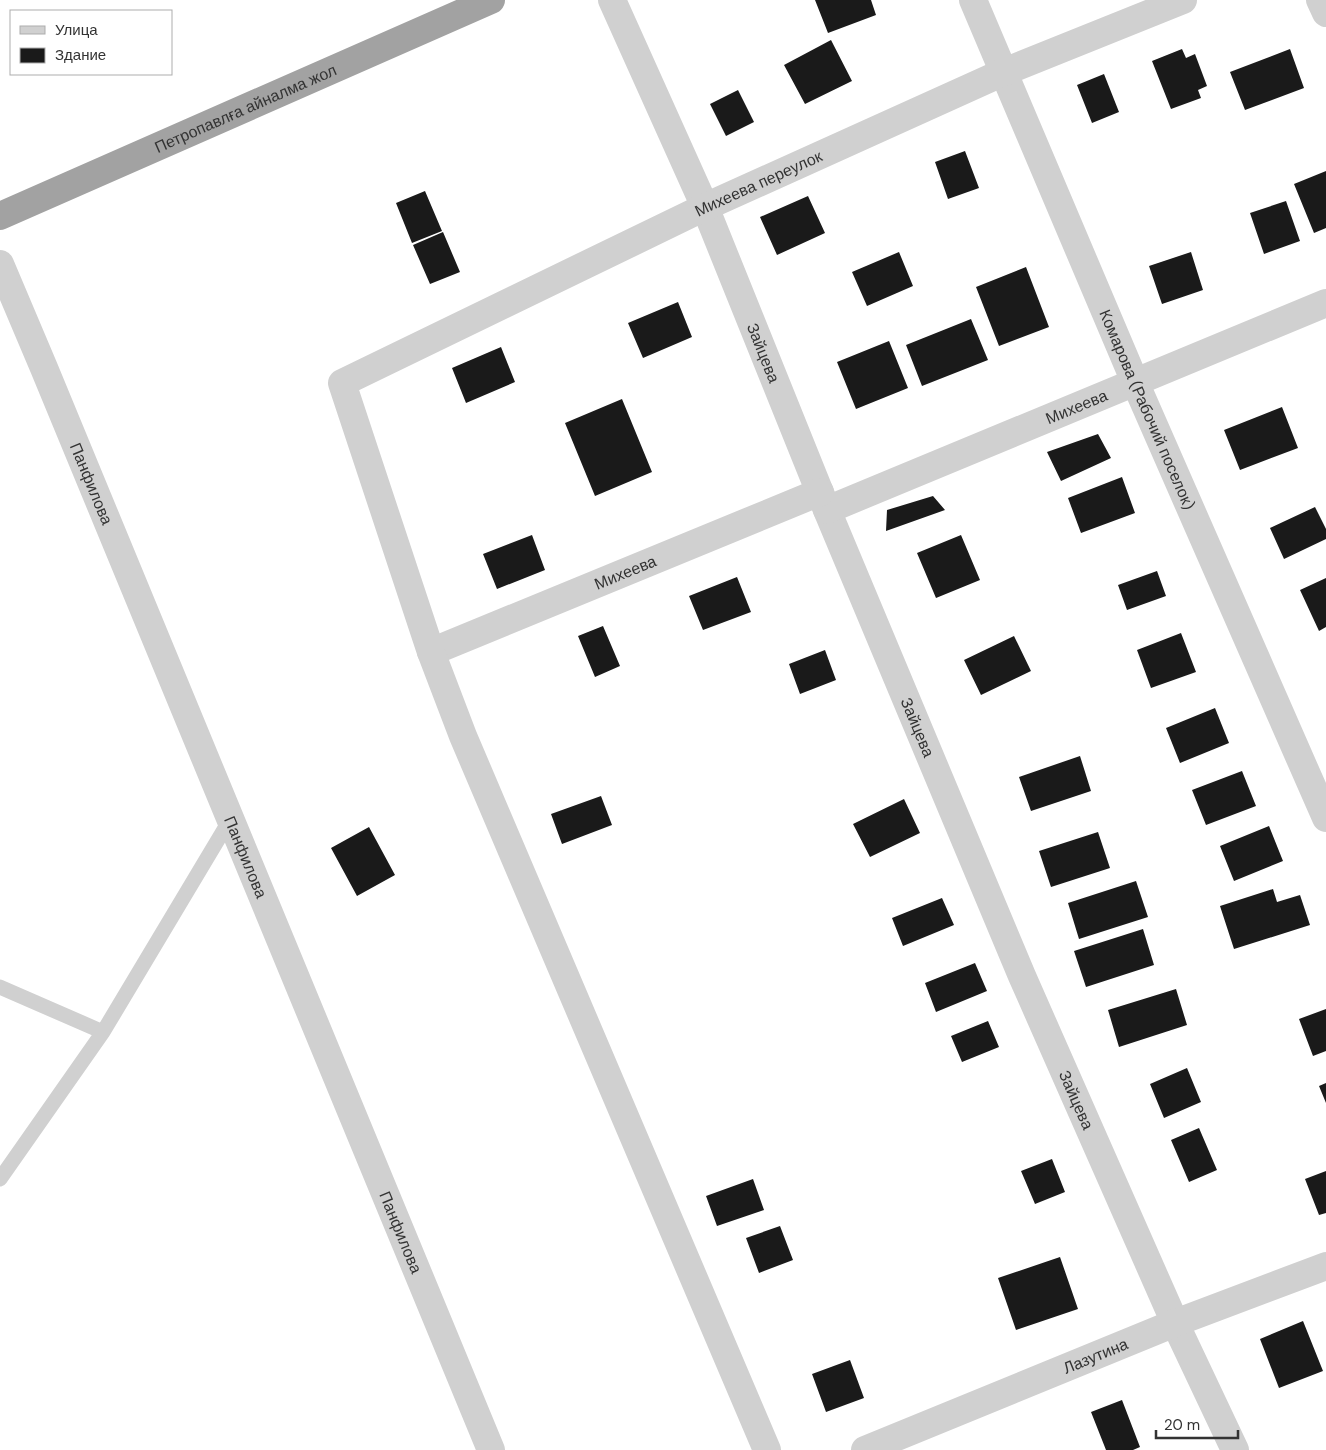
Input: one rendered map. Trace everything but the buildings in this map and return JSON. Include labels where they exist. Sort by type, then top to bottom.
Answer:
[{"type":"highway","name":"Петропавлға айналма жол","points":[[0,216],[491,0]]},
{"type":"street","name":"Зайцева","points":[[612,0],[705,207],[823,501],[1022,976],[1175,1323],[1235,1450]]},
{"type":"street","name":"Комарова (Рабочий поселок)","points":[[973,0],[1135,382],[1326,818]]},
{"type":"street","name":"Михеева переулок","points":[[431,652],[342,383],[705,207],[1004,72],[1183,0]]},
{"type":"street","points":[[1320,0],[1326,13]]},
{"type":"street","name":"Панфилова","points":[[0,264],[231,818],[491,1450]]},
{"type":"street","name":"Михеева","points":[[431,652],[1135,382],[1326,303]]},
{"type":"street","points":[[431,652],[463,736],[767,1450]]},
{"type":"street","name":"Лазутина","points":[[865,1450],[1175,1323],[1326,1266]]},
{"type":"lane","points":[[0,1179],[103,1032],[231,818]]},
{"type":"lane","points":[[0,987],[103,1032]]}]
